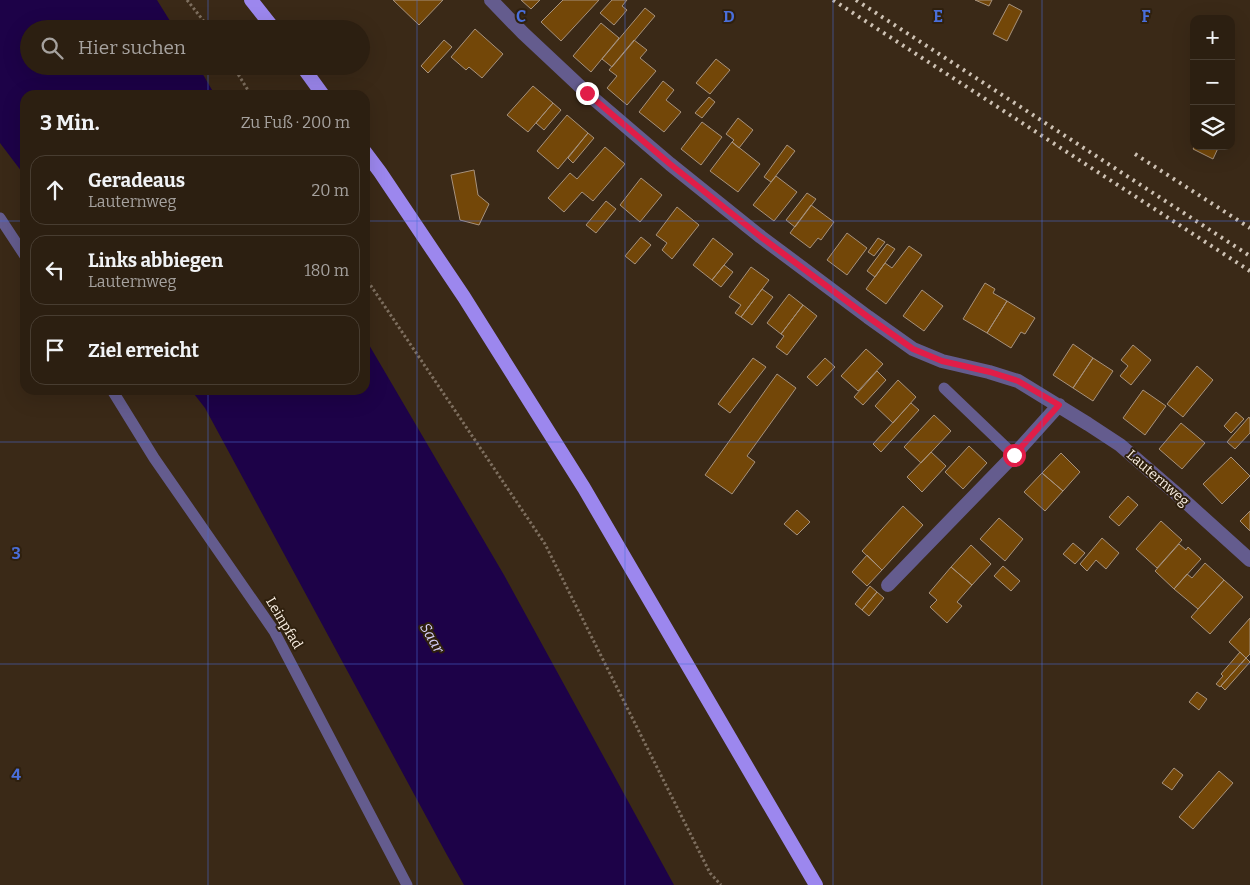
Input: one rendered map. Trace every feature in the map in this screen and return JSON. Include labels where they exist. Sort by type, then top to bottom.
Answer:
[{"type":"main road","points":[[251,0],[267,20]]},
{"type":"main road","points":[[309,75],[319,90]]},
{"type":"main road","points":[[370,159],[464,297],[584,488],[816,885]]},
{"type":"street","name":"Lauternweg","points":[[491,0],[587,93],[670,164],[761,237],[875,323],[913,349],[942,361],[990,372],[1018,381],[1059,405],[1120,445],[1250,560]]},
{"type":"street","points":[[888,585],[1014,455],[1059,405]]},
{"type":"lane","points":[[0,218],[20,248]]},
{"type":"lane","points":[[944,388],[1014,455]]},
{"type":"lane","name":"Leinpfad","points":[[115,395],[154,458],[274,631],[406,885]]},
{"type":"path","points":[[187,0],[203,20]]},
{"type":"path","points":[[239,75],[248,90]]},
{"type":"path","points":[[370,284],[545,544],[710,873],[721,885]]},
{"type":"water","points":[[0,0],[157,0],[169,20],[20,20],[20,75],[203,75],[212,90],[20,90],[20,169],[0,143]]},
{"type":"water","name":"Saar","points":[[370,347],[504,575],[674,885],[464,885],[205,408],[195,395],[370,395]]},
{"type":"building","points":[[393,0],[443,0],[419,25]]},
{"type":"building","points":[[521,0],[540,0],[531,9]]},
{"type":"building","points":[[563,0],[599,0],[561,41],[541,22]]},
{"type":"building","points":[[612,0],[627,0],[622,6],[627,10],[614,25],[600,13]]},
{"type":"building","points":[[975,0],[992,0],[989,6]]},
{"type":"building","points":[[1009,4],[1022,11],[1007,41],[993,34]]},
{"type":"building","points":[[645,8],[655,16],[612,67],[602,59]]},
{"type":"building","points":[[601,23],[619,38],[591,72],[573,56]]},
{"type":"building","points":[[475,29],[503,54],[482,78],[469,67],[466,70],[451,57]]},
{"type":"building","points":[[444,40],[452,47],[428,73],[421,66]]},
{"type":"building","points":[[634,40],[647,50],[640,58],[656,71],[627,105],[607,88],[617,76],[609,70]]},
{"type":"building","points":[[716,59],[730,70],[710,94],[696,83]]},
{"type":"building","points":[[663,81],[674,90],[666,100],[681,112],[664,132],[639,112]]},
{"type":"building","points":[[533,86],[553,103],[528,132],[507,115]]},
{"type":"building","points":[[709,97],[715,102],[702,118],[695,113]]},
{"type":"building","points":[[553,103],[561,110],[544,130],[536,123]]},
{"type":"building","points":[[567,115],[588,133],[558,169],[537,151]]},
{"type":"building","points":[[738,118],[753,130],[739,148],[732,142],[734,140],[726,134]]},
{"type":"building","points":[[702,122],[722,137],[701,165],[681,149]]},
{"type":"building","points":[[588,133],[594,138],[573,163],[568,158]]},
{"type":"building","points":[[732,142],[760,164],[738,192],[710,171]]},
{"type":"building","points":[[787,145],[795,151],[771,182],[764,177]]},
{"type":"building","points":[[605,147],[625,164],[593,201],[582,192],[564,212],[548,198],[570,173],[577,179]]},
{"type":"building","points":[[1195,150],[1217,150],[1213,159]]},
{"type":"building","points":[[474,170],[478,195],[489,204],[479,225],[460,220],[451,175]]},
{"type":"building","points":[[776,176],[797,192],[774,221],[753,205]]},
{"type":"building","points":[[641,178],[662,195],[640,222],[620,205]]},
{"type":"building","points":[[807,193],[816,199],[795,227],[786,220]]},
{"type":"building","points":[[606,201],[616,209],[596,233],[586,225]]},
{"type":"building","points":[[811,205],[834,222],[821,240],[818,238],[810,248],[790,233]]},
{"type":"building","points":[[677,207],[699,225],[672,259],[662,250],[667,243],[656,235]]},
{"type":"building","points":[[847,233],[867,248],[847,275],[827,260]]},
{"type":"building","points":[[641,237],[651,245],[635,264],[625,256]]},
{"type":"building","points":[[713,238],[733,254],[712,280],[693,265]]},
{"type":"building","points":[[878,238],[885,242],[874,256],[868,252]]},
{"type":"building","points":[[887,244],[895,249],[875,277],[867,271]]},
{"type":"building","points":[[909,246],[922,255],[886,304],[866,289],[885,263],[892,268]]},
{"type":"building","points":[[724,265],[733,272],[721,287],[712,280]]},
{"type":"building","points":[[751,267],[769,280],[741,317],[735,313],[741,305],[729,297]]},
{"type":"building","points":[[985,283],[995,289],[993,293],[1007,301],[987,333],[963,319]]},
{"type":"building","points":[[762,289],[773,297],[752,325],[741,317]]},
{"type":"building","points":[[922,290],[943,306],[924,331],[903,316]]},
{"type":"building","points":[[789,294],[803,305],[781,334],[767,323]]},
{"type":"building","points":[[1007,301],[1035,318],[1025,334],[1021,332],[1011,348],[987,333]]},
{"type":"building","points":[[803,305],[817,316],[787,355],[776,347],[784,336],[781,334]]},
{"type":"building","points":[[1073,344],[1093,358],[1073,388],[1053,375]]},
{"type":"building","points":[[1133,345],[1151,360],[1131,385],[1120,376],[1128,366],[1121,360]]},
{"type":"building","points":[[866,349],[883,364],[858,391],[841,376]]},
{"type":"building","points":[[753,358],[766,367],[730,413],[718,404]]},
{"type":"building","points":[[825,358],[835,367],[817,386],[807,377]]},
{"type":"building","points":[[1093,358],[1113,371],[1093,401],[1073,388]]},
{"type":"building","points":[[1197,366],[1213,380],[1183,417],[1167,404]]},
{"type":"building","points":[[877,371],[886,380],[863,405],[854,397]]},
{"type":"building","points":[[777,374],[796,388],[747,456],[755,462],[732,494],[705,475]]},
{"type":"building","points":[[898,380],[916,397],[893,423],[875,406]]},
{"type":"building","points":[[1143,390],[1166,406],[1145,435],[1123,418]]},
{"type":"building","points":[[911,403],[919,410],[881,452],[873,444]]},
{"type":"building","points":[[1236,412],[1244,419],[1231,433],[1224,426]]},
{"type":"building","points":[[934,415],[951,431],[921,463],[904,447]]},
{"type":"building","points":[[1249,417],[1250,433],[1235,449],[1227,442]]},
{"type":"building","points":[[1181,423],[1205,443],[1182,469],[1159,449]]},
{"type":"building","points":[[969,446],[987,463],[963,489],[945,472]]},
{"type":"building","points":[[931,452],[946,466],[922,492],[907,477]]},
{"type":"building","points":[[1061,453],[1080,472],[1063,491],[1042,473]]},
{"type":"building","points":[[1231,457],[1250,476],[1222,504],[1203,484]]},
{"type":"building","points":[[1042,473],[1063,491],[1045,511],[1024,492]]},
{"type":"building","points":[[1128,496],[1138,505],[1119,526],[1109,517]]},
{"type":"building","points":[[903,506],[923,525],[882,570],[862,551]]},
{"type":"building","points":[[797,510],[810,522],[797,535],[784,524]]},
{"type":"building","points":[[1250,511],[1250,531],[1240,521]]},
{"type":"building","points":[[999,518],[1023,539],[1005,561],[980,539]]},
{"type":"building","points":[[1161,521],[1182,540],[1157,568],[1136,549]]},
{"type":"building","points":[[1102,538],[1119,553],[1106,569],[1096,560],[1087,571],[1080,564]]},
{"type":"building","points":[[1073,543],[1085,553],[1075,564],[1063,554]]},
{"type":"building","points":[[1179,544],[1186,550],[1188,547],[1201,559],[1174,589],[1155,571]]},
{"type":"building","points":[[971,545],[991,564],[972,585],[951,567]]},
{"type":"building","points":[[867,555],[882,570],[867,586],[852,572]]},
{"type":"building","points":[[1205,563],[1224,580],[1198,609],[1174,589],[1187,574],[1192,578]]},
{"type":"building","points":[[1003,566],[1020,581],[1011,591],[994,576]]},
{"type":"building","points":[[951,567],[972,585],[957,602],[962,606],[947,623],[930,607],[937,600],[929,593]]},
{"type":"building","points":[[1224,580],[1243,597],[1210,634],[1191,617]]},
{"type":"building","points":[[870,586],[877,592],[862,610],[855,604]]},
{"type":"building","points":[[877,592],[884,598],[869,616],[862,610]]},
{"type":"building","points":[[1250,618],[1250,654],[1246,658],[1229,642]]},
{"type":"building","points":[[1240,652],[1246,658],[1220,687],[1216,684],[1223,676],[1221,674]]},
{"type":"building","points":[[1246,658],[1250,662],[1225,690],[1221,686]]},
{"type":"building","points":[[1197,692],[1207,699],[1199,710],[1189,702]]},
{"type":"building","points":[[1174,768],[1183,775],[1172,790],[1162,783]]},
{"type":"building","points":[[1219,771],[1233,783],[1193,829],[1179,817]]},
{"type":"railway","points":[[833,0],[1250,271]]},
{"type":"railway","points":[[856,0],[1250,256]]},
{"type":"railway","points":[[1135,154],[1250,228]]},
{"type":"route","points":[[587,93],[670,164],[761,237],[913,349],[942,361],[990,372],[1018,381],[1059,405],[1014,455]]}]
